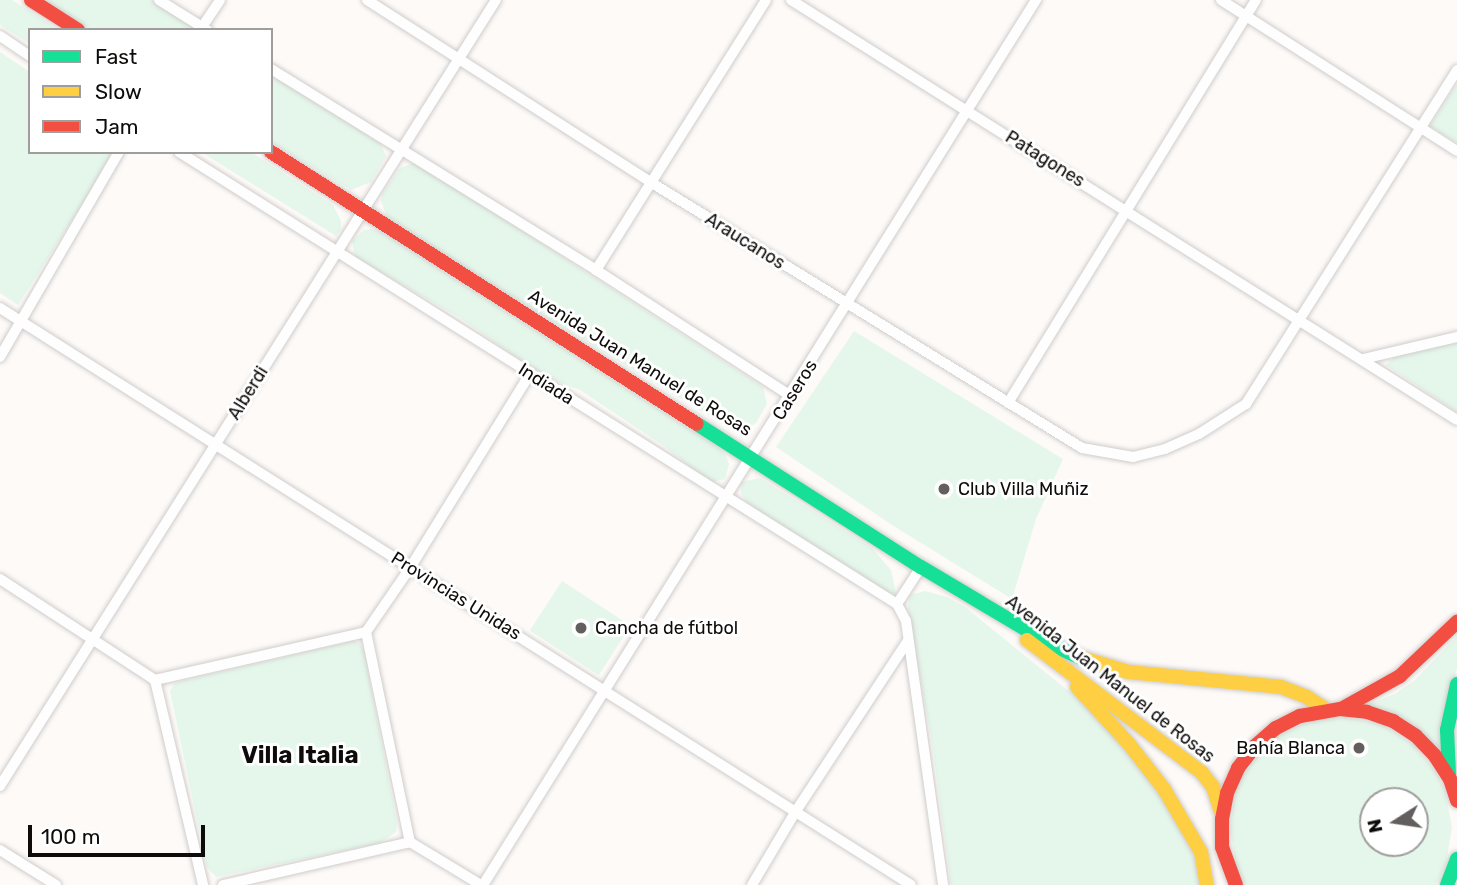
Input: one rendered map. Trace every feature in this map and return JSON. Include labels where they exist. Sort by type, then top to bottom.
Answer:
[{"type":"main road","points":[[30,0],[75,28]]},
{"type":"main road","name":"Avenida Juan Manuel de Rosas","points":[[273,153],[921,567],[1050,644],[1108,667],[1155,676],[1265,684],[1295,691],[1334,710]]},
{"type":"main road","name":"Avenida Juan Manuel de Rosas","points":[[987,608],[1202,773],[1217,796],[1222,820]]},
{"type":"main road","points":[[1334,710],[1400,676],[1457,622]]},
{"type":"main road","points":[[1049,658],[1129,744],[1164,789],[1201,852],[1207,885]]},
{"type":"main road","points":[[1457,684],[1447,730],[1450,779],[1457,801]]},
{"type":"main road","points":[[1221,885],[1222,820],[1233,780],[1255,746],[1276,728],[1300,716],[1334,710],[1367,712],[1393,721],[1416,736],[1435,755],[1450,779]]},
{"type":"main road","points":[[1222,847],[1236,885]]},
{"type":"main road","points":[[1447,885],[1457,859]]},
{"type":"street","points":[[159,0],[204,28],[220,0]]},
{"type":"street","name":"Araucanos","points":[[367,0],[652,183],[1082,448],[1133,457],[1165,449],[1199,435],[1246,404],[1297,321]]},
{"type":"street","name":"Alberdi","points":[[0,786],[216,445],[335,250],[496,0]]},
{"type":"street","points":[[596,270],[766,0]]},
{"type":"street","name":"Patagones","points":[[791,0],[1457,420]]},
{"type":"street","name":"Caseros","points":[[482,885],[848,305],[1036,0]]},
{"type":"street","points":[[1221,0],[1457,151]]},
{"type":"street","points":[[1008,403],[1256,0]]},
{"type":"street","points":[[0,36],[28,55]]},
{"type":"street","points":[[273,70],[596,270],[791,396]]},
{"type":"street","points":[[1297,321],[1457,70]]},
{"type":"street","points":[[0,357],[118,154]]},
{"type":"street","name":"Indiada","points":[[182,154],[897,604]]},
{"type":"street","name":"Provincias Unidas","points":[[0,308],[911,885]]},
{"type":"street","points":[[1363,359],[1457,337]]},
{"type":"street","points":[[155,680],[366,632],[410,568],[530,374]]},
{"type":"street","points":[[921,567],[897,604],[906,621],[943,885]]},
{"type":"street","points":[[0,579],[155,680],[203,885]]},
{"type":"street","points":[[366,632],[410,842]]},
{"type":"street","points":[[752,885],[796,811],[908,641]]},
{"type":"street","points":[[223,885],[410,842],[482,885]]},
{"type":"street","points":[[0,850],[55,885]]},
{"type":"green space","points":[[0,0],[12,0],[56,28],[28,28],[28,43],[0,25]]},
{"type":"green space","points":[[45,0],[152,0],[197,28],[88,28]]},
{"type":"green space","points":[[0,52],[28,71],[28,154],[114,154],[18,305],[0,293]]},
{"type":"green space","points":[[273,76],[380,143],[386,156],[371,182],[351,190],[273,143]]},
{"type":"green space","points":[[1457,84],[1457,143],[1430,126]]},
{"type":"green space","points":[[204,154],[254,154],[333,205],[341,221],[341,230],[336,236]]},
{"type":"green space","points":[[416,162],[763,387],[767,404],[756,423],[748,428],[731,429],[460,265],[386,215],[381,201],[383,193],[400,168]]},
{"type":"green space","points":[[364,230],[381,232],[716,446],[725,454],[729,464],[725,479],[712,482],[706,479],[664,446],[580,390],[545,377],[460,318],[355,257],[352,241]]},
{"type":"green space","name":"Club Villa Muñiz","points":[[854,331],[1063,459],[1036,519],[1012,599],[892,525],[776,447]]},
{"type":"green space","points":[[1457,343],[1457,412],[1386,365],[1395,356]]},
{"type":"green space","points":[[760,478],[872,548],[891,570],[896,593],[886,594],[747,503],[741,493],[741,482]]},
{"type":"green space","name":"Cancha de fútbol","points":[[562,581],[631,626],[599,675],[530,630]]},
{"type":"green space","points":[[925,591],[947,597],[965,607],[1087,706],[1142,766],[1191,845],[1201,885],[951,885],[933,749],[908,608],[910,595]]},
{"type":"green space","points":[[1457,636],[1457,669],[1444,706],[1440,751],[1414,724],[1366,705],[1395,694],[1415,680]]},
{"type":"green space","points":[[354,641],[360,643],[364,651],[397,822],[396,832],[380,843],[216,877],[207,867],[170,691],[174,684]]},
{"type":"green space","points":[[1347,717],[1383,725],[1414,745],[1437,774],[1445,791],[1452,827],[1446,864],[1436,885],[1246,885],[1236,864],[1230,829],[1235,793],[1242,776],[1264,747],[1278,736],[1311,720]]},
{"type":"traffic: fast","points":[[697,424],[921,567],[1050,644],[1082,658]]},
{"type":"traffic: fast","points":[[1449,774],[1447,730],[1457,684]]},
{"type":"traffic: fast","points":[[1447,885],[1457,859]]},
{"type":"traffic: slow","points":[[1027,640],[1202,773],[1213,787],[1221,811]]},
{"type":"traffic: slow","points":[[1082,658],[1129,672],[1281,687],[1307,697],[1327,710]]},
{"type":"traffic: slow","points":[[1077,687],[1129,744],[1164,789],[1201,852],[1207,885]]},
{"type":"traffic: jam","points":[[31,0],[75,28]]},
{"type":"traffic: jam","points":[[273,153],[697,424]]},
{"type":"traffic: jam","points":[[1341,709],[1400,676],[1457,622]]},
{"type":"traffic: jam","points":[[1236,885],[1222,847],[1222,819],[1227,793],[1238,768],[1255,746],[1276,728],[1300,716],[1340,709],[1367,712],[1393,721],[1416,736],[1435,756],[1450,779],[1457,801]]},
{"type":"place","name":"Club Villa Muñiz","points":[[944,489]]},
{"type":"place","name":"Cancha de fútbol","points":[[581,628]]},
{"type":"place","name":"Bahía Blanca","points":[[1359,748]]},
{"type":"district","name":"Villa Italia","points":[[300,756]]}]
